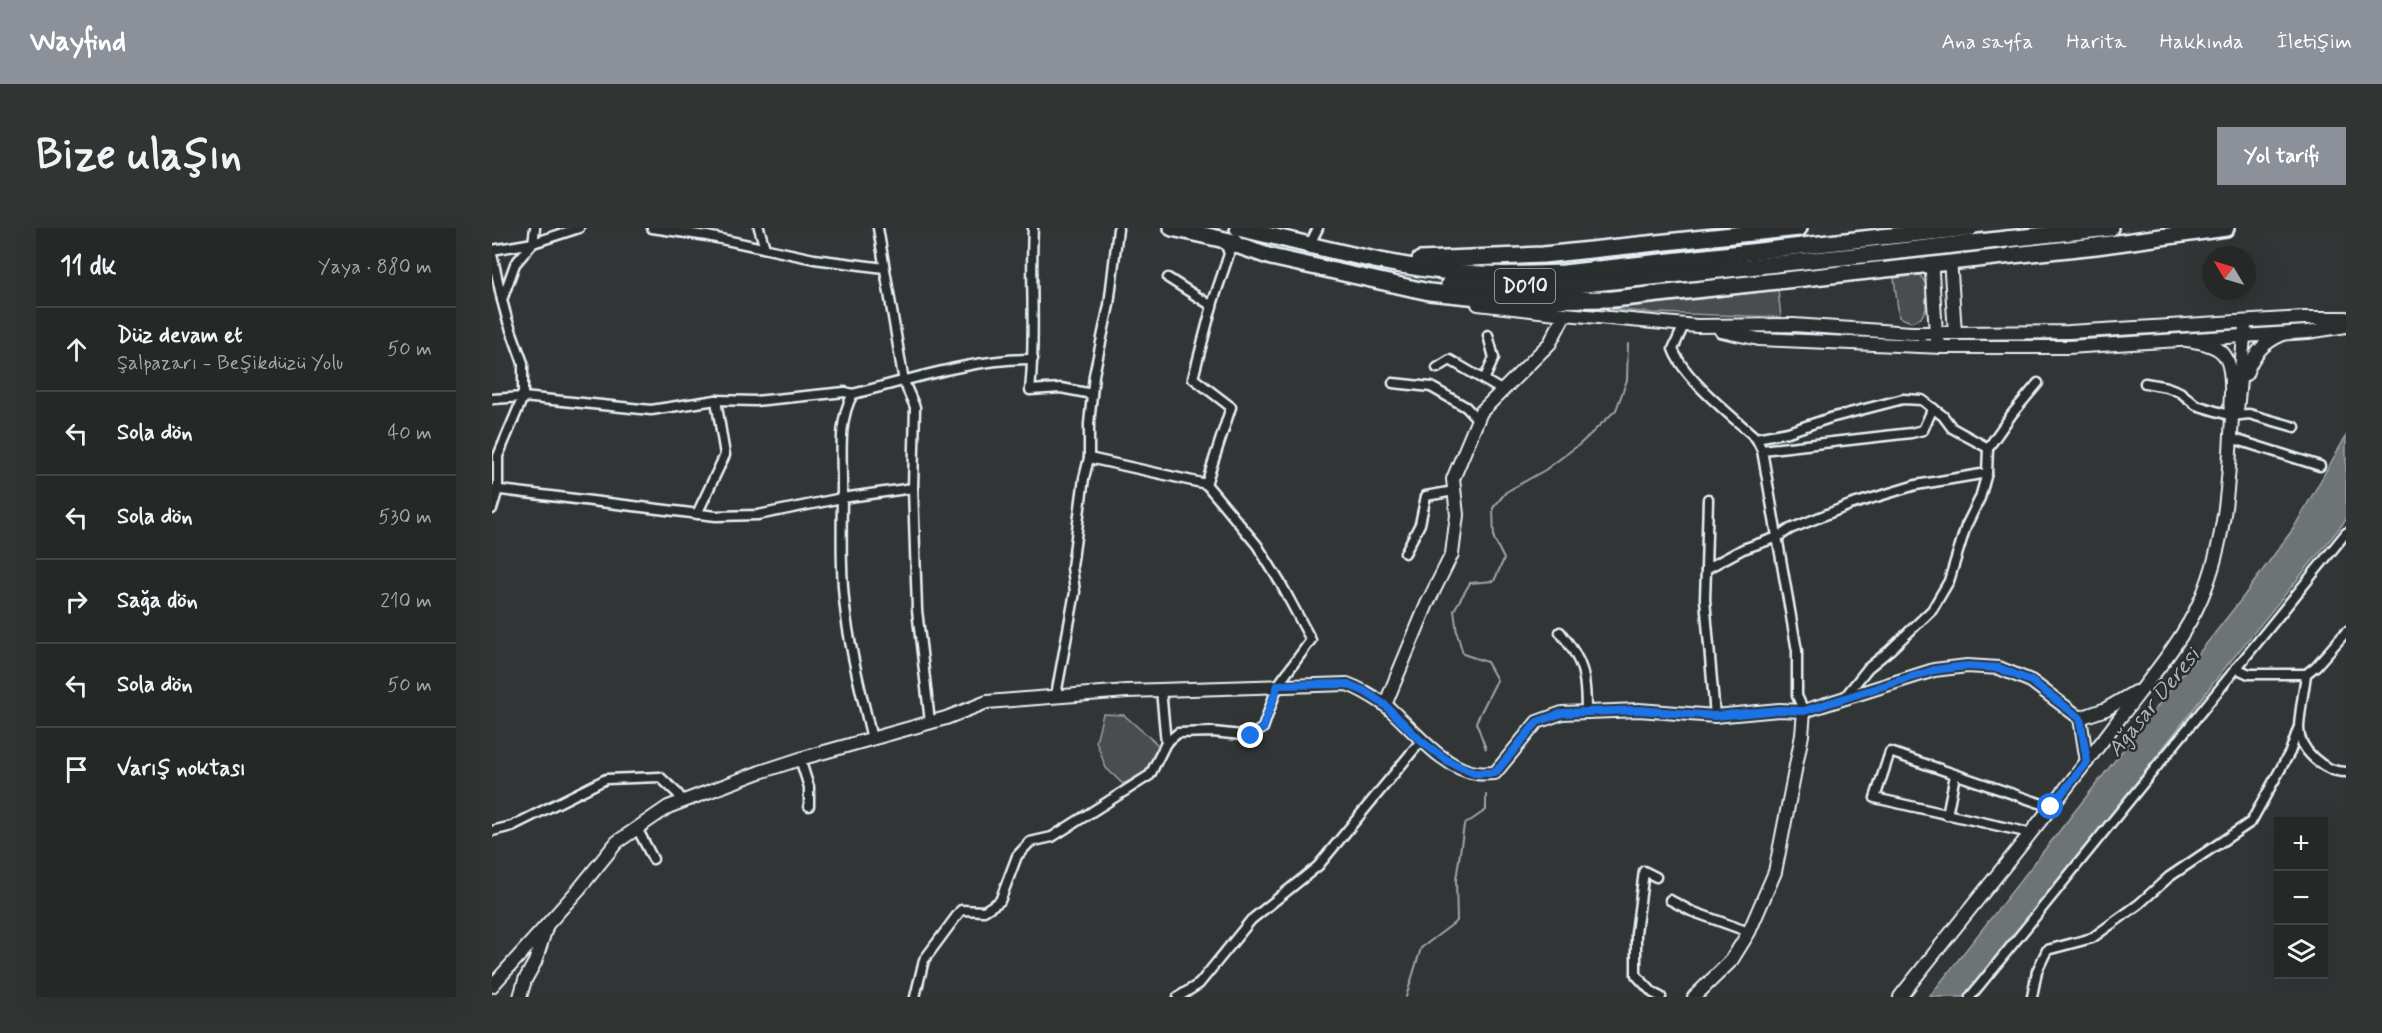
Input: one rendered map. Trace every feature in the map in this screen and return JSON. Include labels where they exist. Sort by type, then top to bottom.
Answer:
[{"type":"highway","name":"D010","points":[[1172,228],[1408,278],[1460,285],[1565,286],[2110,228]]},
{"type":"highway","name":"D010","points":[[1238,228],[1384,261],[1462,273],[1564,273],[1970,228]]},
{"type":"highway","points":[[1384,261],[1544,255],[1799,228]]},
{"type":"highway","points":[[1226,241],[1270,257],[1429,292],[1509,300],[1573,301],[1613,299],[2108,244],[2226,228]]},
{"type":"street","points":[[502,300],[515,264],[533,243],[534,228]]},
{"type":"street","points":[[492,509],[498,456],[523,397],[523,363],[507,320],[492,252],[533,243],[579,228]]},
{"type":"street","points":[[652,228],[707,236],[814,259],[884,268]]},
{"type":"street","points":[[759,228],[765,248]]},
{"type":"street","points":[[878,228],[903,382],[915,407],[913,488],[917,610],[930,722]]},
{"type":"street","points":[[1033,228],[1031,299],[1033,359],[1030,390],[1061,388],[1092,394]]},
{"type":"street","points":[[1310,244],[1318,228]]},
{"type":"street","points":[[1929,228],[1936,333],[1937,340],[1942,347]]},
{"type":"street","points":[[1948,228],[1955,333]]},
{"type":"street","points":[[1056,695],[1075,592],[1072,567],[1084,478],[1089,458],[1094,375],[1109,305],[1118,229]]},
{"type":"street","points":[[1206,484],[1231,407],[1193,378],[1212,306],[1229,254],[1226,241]]},
{"type":"street","points":[[1302,264],[1423,296],[1524,311],[1690,325],[1793,325],[1936,333],[2069,332],[2346,318]]},
{"type":"street","points":[[1168,278],[1212,306]]},
{"type":"street","points":[[492,296],[502,300]]},
{"type":"street","points":[[1385,705],[1427,603],[1452,554],[1457,515],[1453,479],[1481,412],[1550,343],[1565,314]]},
{"type":"street","points":[[2235,400],[2243,322]]},
{"type":"street","points":[[1690,325],[1760,339],[1942,347],[2068,347],[2285,333],[2346,326]]},
{"type":"street","points":[[1690,325],[1673,349],[1677,359],[1690,377],[1756,438],[1762,450],[1797,651],[1797,696],[1804,711],[1802,735],[1775,872],[1749,932],[1731,961],[1694,997]]},
{"type":"street","points":[[2235,400],[2256,354],[2272,339],[2285,333]]},
{"type":"street","points":[[1484,380],[1494,358],[1488,335]]},
{"type":"street","points":[[1900,997],[2087,762],[2142,689],[2201,599],[2217,551],[2226,498],[2232,416],[2237,412],[2231,370],[2225,354],[2214,345],[2187,340]]},
{"type":"street","points":[[492,399],[523,397],[651,410],[716,400],[755,401],[845,392],[854,394],[956,367],[1009,359],[1033,359]]},
{"type":"street","points":[[1437,368],[1450,360],[1503,391]]},
{"type":"street","points":[[1393,383],[1431,387],[1466,407],[1478,420]]},
{"type":"street","points":[[1844,698],[1868,668],[1932,610],[1949,581],[1966,526],[1980,498],[1987,473],[1988,448],[2038,383]]},
{"type":"street","points":[[2145,383],[2167,387],[2180,392],[2196,405],[2232,416],[2249,414],[2295,427]]},
{"type":"street","points":[[854,394],[845,408],[842,448],[842,554],[845,607],[852,655],[872,739]]},
{"type":"street","points":[[1756,438],[1788,432],[1830,418],[1903,399],[1922,400],[1943,416],[1952,428],[1988,448]]},
{"type":"street","points":[[697,513],[725,455],[716,400]]},
{"type":"street","points":[[1762,450],[1911,433],[1923,430],[1933,408]]},
{"type":"street","points":[[2231,438],[2320,466]]},
{"type":"street","points":[[915,997],[924,960],[961,910],[984,911],[1000,901],[1017,856],[1030,842],[1052,837],[1150,775],[1166,743],[1178,733],[1213,732],[1251,736],[1263,728],[1278,685],[1311,640],[1257,545],[1206,484],[1089,458]]},
{"type":"street","points":[[1706,569],[1743,549],[1778,537],[1850,505],[1927,483],[1987,473]]},
{"type":"street","points":[[495,489],[716,516],[758,514],[842,498],[913,488]]},
{"type":"street","points":[[1404,553],[1420,524],[1426,496],[1454,491]]},
{"type":"street","points":[[1708,499],[1705,599],[1715,716]]},
{"type":"street","points":[[1970,997],[2346,533]]},
{"type":"street","points":[[1560,632],[1576,651],[1583,666],[1586,712]]},
{"type":"street","points":[[2236,668],[2249,674],[2306,674],[2346,632]]},
{"type":"street","points":[[492,986],[579,889],[617,842],[668,807],[800,759],[930,722],[987,702],[1056,695],[1347,684],[1364,691],[1385,705],[1421,741],[1448,761],[1474,773],[1495,773],[1537,722],[1562,713],[1639,710],[1715,716],[1779,710],[1804,711],[1934,670],[1967,666],[1999,668],[2031,681],[2080,718],[2087,762]]},
{"type":"street","points":[[2032,997],[2037,971],[2047,950],[2092,938],[2139,904],[2169,877],[2251,822],[2290,752],[2298,729],[2306,674]]},
{"type":"street","points":[[2080,718],[2106,709],[2142,689]]},
{"type":"street","points":[[1161,690],[1166,743]]},
{"type":"street","points":[[2298,729],[2308,753],[2336,772],[2346,772]]},
{"type":"street","points":[[1178,997],[1198,984],[1251,920],[1318,866],[1421,741]]},
{"type":"street","points":[[2030,833],[1875,798],[1890,752],[2051,807]]},
{"type":"street","points":[[800,759],[809,787],[809,806]]},
{"type":"street","points":[[1947,815],[1955,775]]},
{"type":"street","points":[[492,831],[512,826],[606,778],[660,777],[683,801]]},
{"type":"street","points":[[638,828],[653,859]]},
{"type":"street","points":[[1656,877],[1644,871],[1636,933],[1636,975],[1653,993],[1661,997]]},
{"type":"street","points":[[1670,900],[1691,911],[1749,932]]},
{"type":"street","points":[[520,997],[549,920]]},
{"type":"shaded area","points":[[1920,275],[1926,284],[1926,309],[1921,318],[1911,322],[1899,317],[1894,278]]},
{"type":"shaded area","points":[[1778,290],[1781,317],[1654,313],[1610,309]]},
{"type":"shaded area","points":[[2346,436],[2346,520],[2225,668],[2126,796],[1964,997],[1929,997],[2240,601],[2293,529]]},
{"type":"shaded area","points":[[1103,714],[1124,715],[1159,746],[1146,772],[1123,784],[1106,768],[1096,741]]},
{"type":"waterway","points":[[1486,749],[1476,722],[1497,680],[1487,662],[1463,654],[1454,610],[1470,583],[1494,581],[1504,559],[1494,539],[1493,508],[1506,492],[1545,470],[1580,444],[1616,410],[1627,380],[1628,344]]},
{"type":"waterway","points":[[1406,997],[1421,948],[1457,921],[1456,880],[1464,825],[1486,810],[1486,795]]},
{"type":"route","points":[[1251,736],[1263,728],[1278,685],[1347,684],[1364,691],[1385,705],[1421,741],[1448,761],[1474,773],[1495,773],[1537,722],[1562,713],[1639,710],[1715,716],[1779,710],[1804,711],[1934,670],[1967,666],[1999,668],[2031,681],[2080,718],[2087,762],[2051,807]]},
{"type":"water label","name":"Ağasar Deresi","points":[[2154,703]]}]
